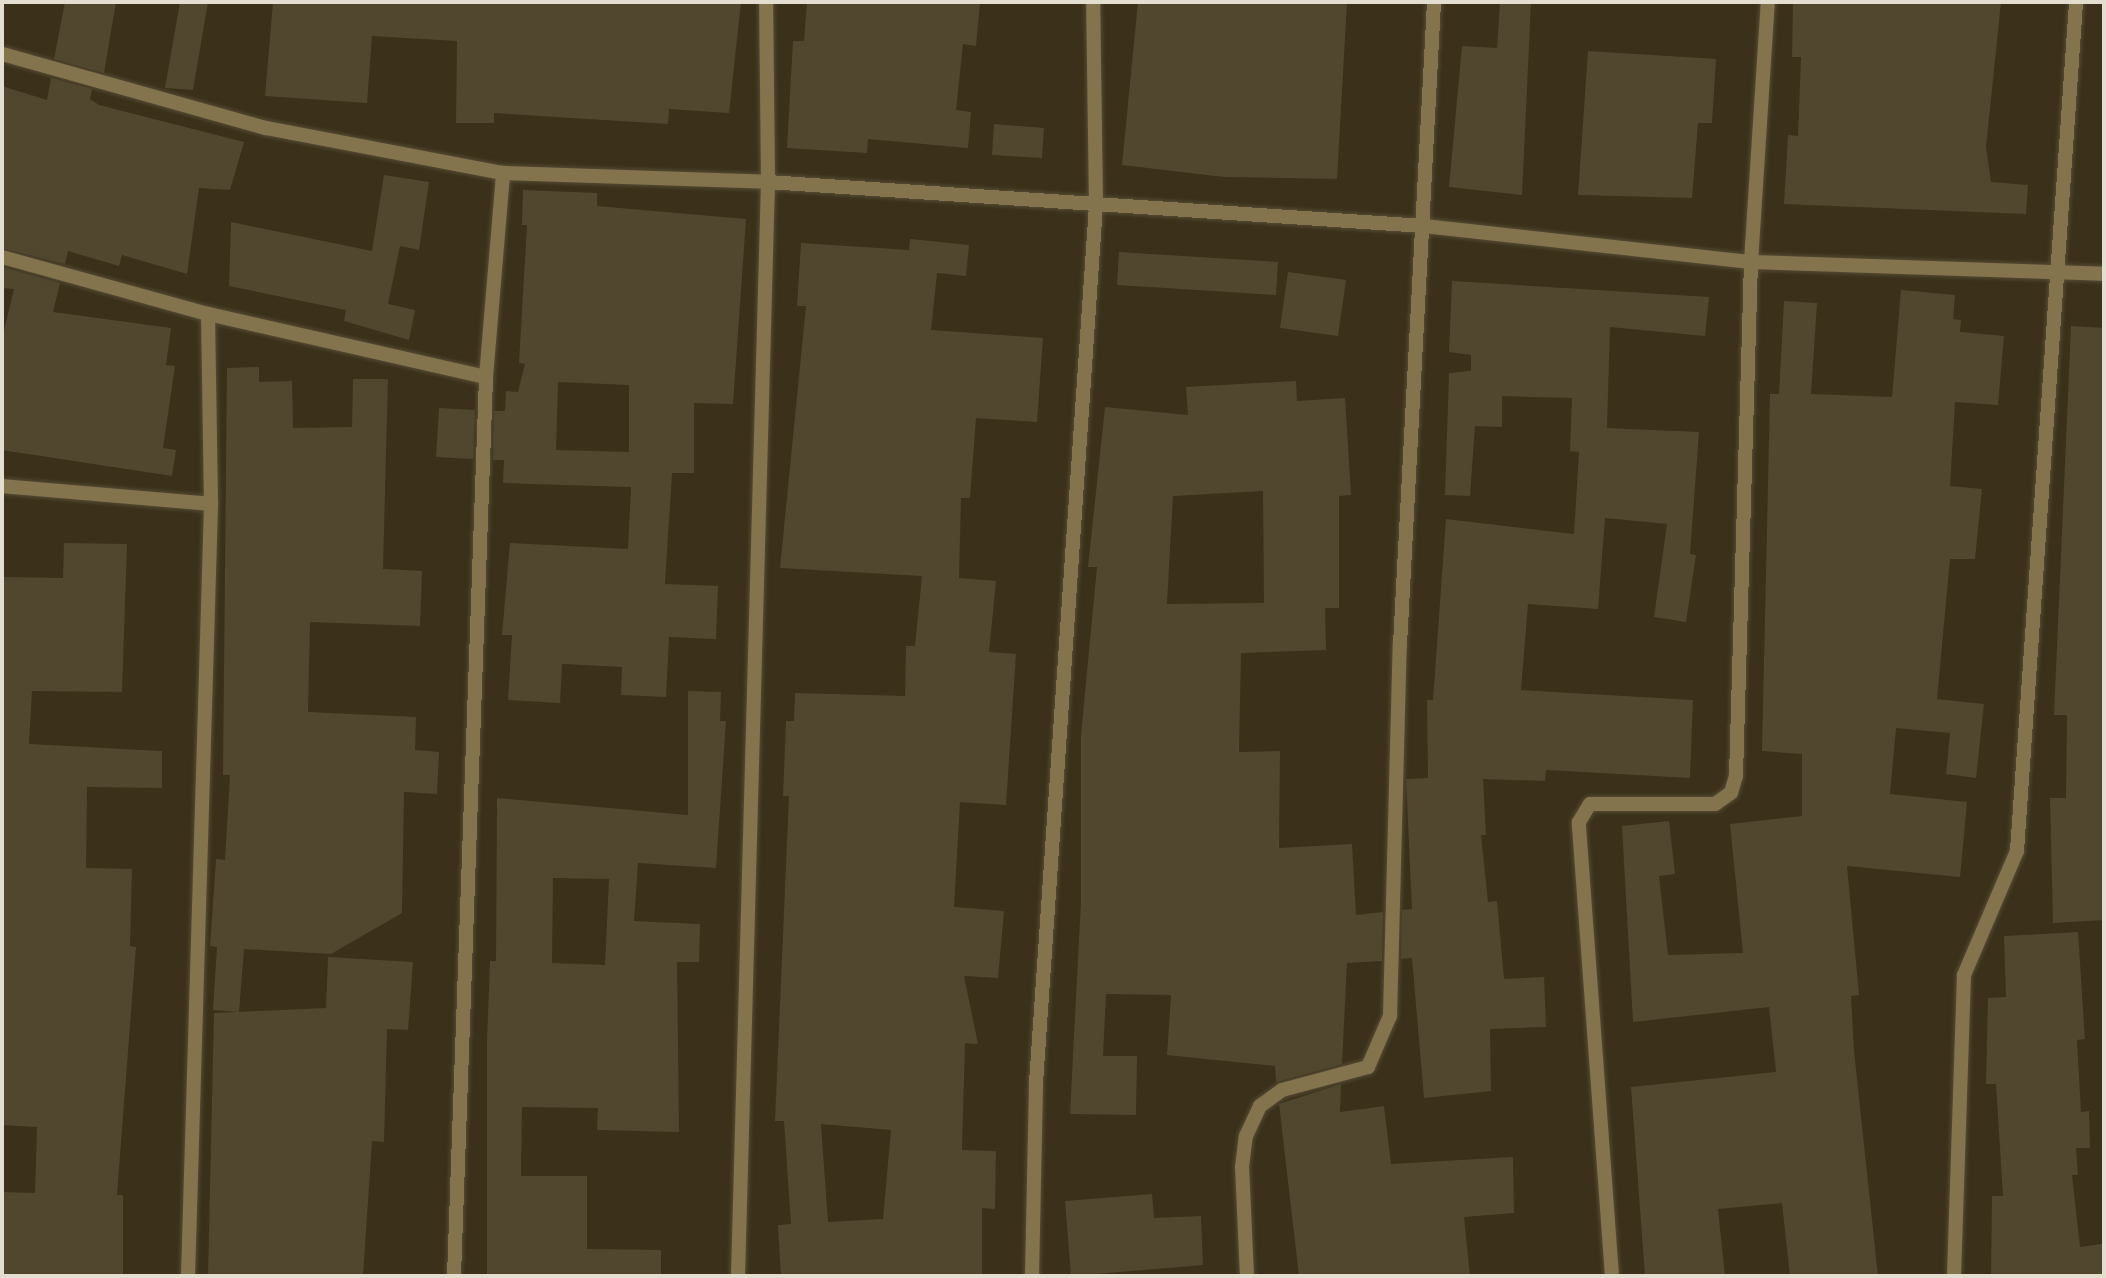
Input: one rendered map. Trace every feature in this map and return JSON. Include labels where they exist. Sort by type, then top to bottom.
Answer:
[{"type":"street","points":[[738,1276],[768,183],[766,2]]},
{"type":"street","points":[[1032,1276],[1036,1083],[1096,205],[1093,2]]},
{"type":"street","points":[[1247,1276],[1242,1167],[1245,1136],[1260,1106],[1282,1090],[1368,1067],[1390,1016],[1400,645],[1434,2]]},
{"type":"street","points":[[1612,1276],[1579,821],[1590,804],[1715,804],[1731,793],[1751,262],[1768,2]]},
{"type":"street","points":[[1954,1276],[1964,975],[2017,851],[2055,269],[2076,2]]},
{"type":"street","points":[[2,54],[266,128],[503,173],[768,183],[1424,226],[1751,262],[2055,269],[2104,274]]},
{"type":"street","points":[[454,1276],[486,377],[503,173]]},
{"type":"street","points":[[2,257],[208,314],[486,377]]},
{"type":"street","points":[[188,1276],[211,504],[208,314]]},
{"type":"street","points":[[2,486],[211,504]]},
{"type":"building","points":[[65,2],[116,2],[104,73],[54,59]]},
{"type":"building","points":[[180,2],[208,2],[193,90],[165,88]]},
{"type":"building","points":[[273,2],[741,2],[729,113],[669,109],[668,124],[494,113],[494,123],[456,123],[457,41],[372,36],[367,103],[265,96]]},
{"type":"building","points":[[807,2],[980,2],[976,46],[963,44],[956,110],[971,112],[968,148],[868,139],[867,153],[787,148],[793,41],[804,41]]},
{"type":"building","points":[[1138,2],[1347,2],[1337,179],[1224,177],[1122,165]]},
{"type":"building","points":[[1500,2],[1531,2],[1522,195],[1449,187],[1462,46],[1497,48]]},
{"type":"building","points":[[1793,2],[2001,2],[1986,147],[1991,182],[2028,185],[2026,214],[1784,204],[1788,135],[1798,136],[1801,57],[1792,57]]},
{"type":"building","points":[[1588,51],[1716,59],[1712,123],[1698,123],[1692,198],[1578,195]]},
{"type":"building","points":[[51,78],[92,89],[90,99],[99,105],[244,142],[230,190],[199,188],[187,274],[122,255],[119,266],[68,251],[65,264],[2,248],[2,86],[47,100]]},
{"type":"building","points":[[994,124],[1044,128],[1042,158],[992,155]]},
{"type":"building","points":[[384,175],[429,182],[419,250],[400,246],[388,304],[415,310],[409,340],[344,321],[346,310],[229,286],[231,222],[372,251]]},
{"type":"building","points":[[523,190],[597,193],[597,206],[746,219],[733,404],[694,403],[694,473],[672,473],[665,584],[718,586],[716,639],[669,637],[666,697],[621,695],[622,667],[562,664],[560,703],[508,700],[512,635],[502,635],[510,543],[628,549],[631,487],[503,483],[504,460],[493,460],[494,411],[505,411],[506,391],[518,392],[525,364],[519,363],[527,225],[522,225]],"holes":[[[558,382],[629,385],[629,452],[556,450]]]},
{"type":"building","points":[[910,239],[969,245],[966,276],[937,273],[931,330],[1043,338],[1037,422],[976,418],[970,498],[961,498],[959,578],[996,581],[989,652],[1016,654],[1006,805],[960,802],[954,907],[1004,911],[998,978],[964,976],[978,1044],[965,1043],[962,1150],[996,1151],[995,1209],[982,1208],[982,1276],[781,1276],[778,1225],[791,1224],[784,1121],[775,1121],[789,796],[783,796],[786,721],[794,721],[795,693],[905,696],[906,646],[915,646],[922,576],[780,568],[806,306],[797,306],[801,243],[909,250]],"holes":[[[821,1124],[891,1130],[883,1219],[828,1222]]]},
{"type":"building","points":[[1119,252],[1278,262],[1276,295],[1117,285]]},
{"type":"building","points":[[2,267],[60,283],[53,312],[171,328],[166,365],[175,366],[163,448],[176,450],[172,476],[2,450],[2,339],[14,289],[2,288]]},
{"type":"building","points":[[1288,272],[1346,280],[1338,336],[1280,328]]},
{"type":"building","points":[[1452,281],[1709,297],[1705,336],[1610,327],[1607,428],[1699,432],[1690,554],[1696,555],[1686,622],[1654,617],[1667,524],[1605,518],[1598,609],[1528,604],[1521,690],[1693,700],[1690,778],[1546,770],[1545,781],[1483,779],[1486,835],[1481,835],[1488,902],[1497,901],[1504,979],[1544,977],[1546,1027],[1490,1029],[1491,1091],[1424,1098],[1412,958],[1401,959],[1402,910],[1412,909],[1406,779],[1428,778],[1427,700],[1433,700],[1446,519],[1574,534],[1579,452],[1570,451],[1572,398],[1502,396],[1502,427],[1475,426],[1470,496],[1445,495],[1449,373],[1471,371],[1471,355],[1449,352]]},
{"type":"building","points":[[1901,290],[1955,295],[1953,319],[1961,320],[1960,332],[2004,336],[1998,405],[1955,402],[1950,486],[1982,489],[1975,559],[1950,559],[1937,699],[1984,704],[1976,778],[1946,774],[1950,733],[1896,728],[1890,794],[1967,802],[1960,877],[1847,866],[1859,995],[1851,996],[1854,1051],[1878,1276],[1790,1276],[1782,1203],[1718,1209],[1725,1276],[1645,1276],[1631,1087],[1776,1072],[1769,1007],[1633,1022],[1622,826],[1669,821],[1675,874],[1659,876],[1668,955],[1743,953],[1730,824],[1802,816],[1802,754],[1762,751],[1770,394],[1779,394],[1784,301],[1817,303],[1811,394],[1892,397]]},
{"type":"building","points":[[2071,326],[2104,328],[2104,920],[2053,923],[2050,798],[2066,798],[2067,715],[2054,715]]},
{"type":"building","points":[[259,367],[259,382],[292,381],[293,428],[352,427],[353,379],[388,379],[383,569],[422,571],[420,626],[310,622],[308,712],[416,717],[415,750],[439,752],[437,794],[404,792],[402,913],[331,954],[244,949],[239,1012],[213,1010],[217,947],[210,946],[216,859],[225,860],[230,775],[223,775],[227,368]]},
{"type":"building","points":[[1296,381],[1297,401],[1345,398],[1351,495],[1339,496],[1339,608],[1325,608],[1326,650],[1241,653],[1239,752],[1280,751],[1279,848],[1352,844],[1356,915],[1383,912],[1382,961],[1347,963],[1342,1064],[1276,1082],[1275,1066],[1167,1055],[1171,995],[1106,994],[1103,1056],[1137,1056],[1136,1115],[1070,1114],[1081,901],[1081,735],[1097,567],[1088,567],[1105,407],[1188,415],[1186,387]],"holes":[[[1263,491],[1264,603],[1167,604],[1173,496]]]},
{"type":"building","points":[[439,408],[475,410],[473,459],[436,457]]},
{"type":"building","points":[[64,543],[127,544],[122,692],[32,691],[29,744],[162,751],[162,788],[87,787],[86,868],[132,869],[130,946],[136,947],[117,1195],[123,1195],[123,1274],[2,1275],[2,1192],[35,1193],[37,1127],[2,1125],[2,577],[63,578]]},
{"type":"building","points":[[688,691],[721,692],[720,721],[726,721],[716,868],[638,863],[634,921],[700,924],[699,962],[677,962],[679,1132],[597,1130],[598,1108],[522,1107],[521,1176],[587,1176],[587,1249],[661,1250],[661,1276],[487,1276],[487,1041],[490,961],[496,961],[497,798],[688,815]],"holes":[[[553,878],[609,879],[605,965],[552,963]]]},
{"type":"building","points":[[2078,932],[2085,1039],[2077,1040],[2081,1112],[2089,1111],[2090,1148],[2076,1148],[2078,1175],[2072,1175],[2080,1247],[2102,1244],[2104,1274],[1991,1276],[1992,1196],[2003,1196],[1996,1084],[1986,1084],[1988,998],[2006,997],[2004,936]]},
{"type":"building","points":[[328,957],[413,962],[408,1030],[387,1029],[384,1142],[372,1141],[363,1276],[208,1276],[214,1013],[326,1008]]},
{"type":"building","points":[[1341,1084],[1340,1112],[1384,1106],[1391,1164],[1513,1157],[1514,1213],[1464,1217],[1470,1276],[1299,1276],[1279,1104]]},
{"type":"building","points":[[1152,1194],[1154,1218],[1201,1216],[1203,1265],[1071,1276],[1065,1201]]}]
